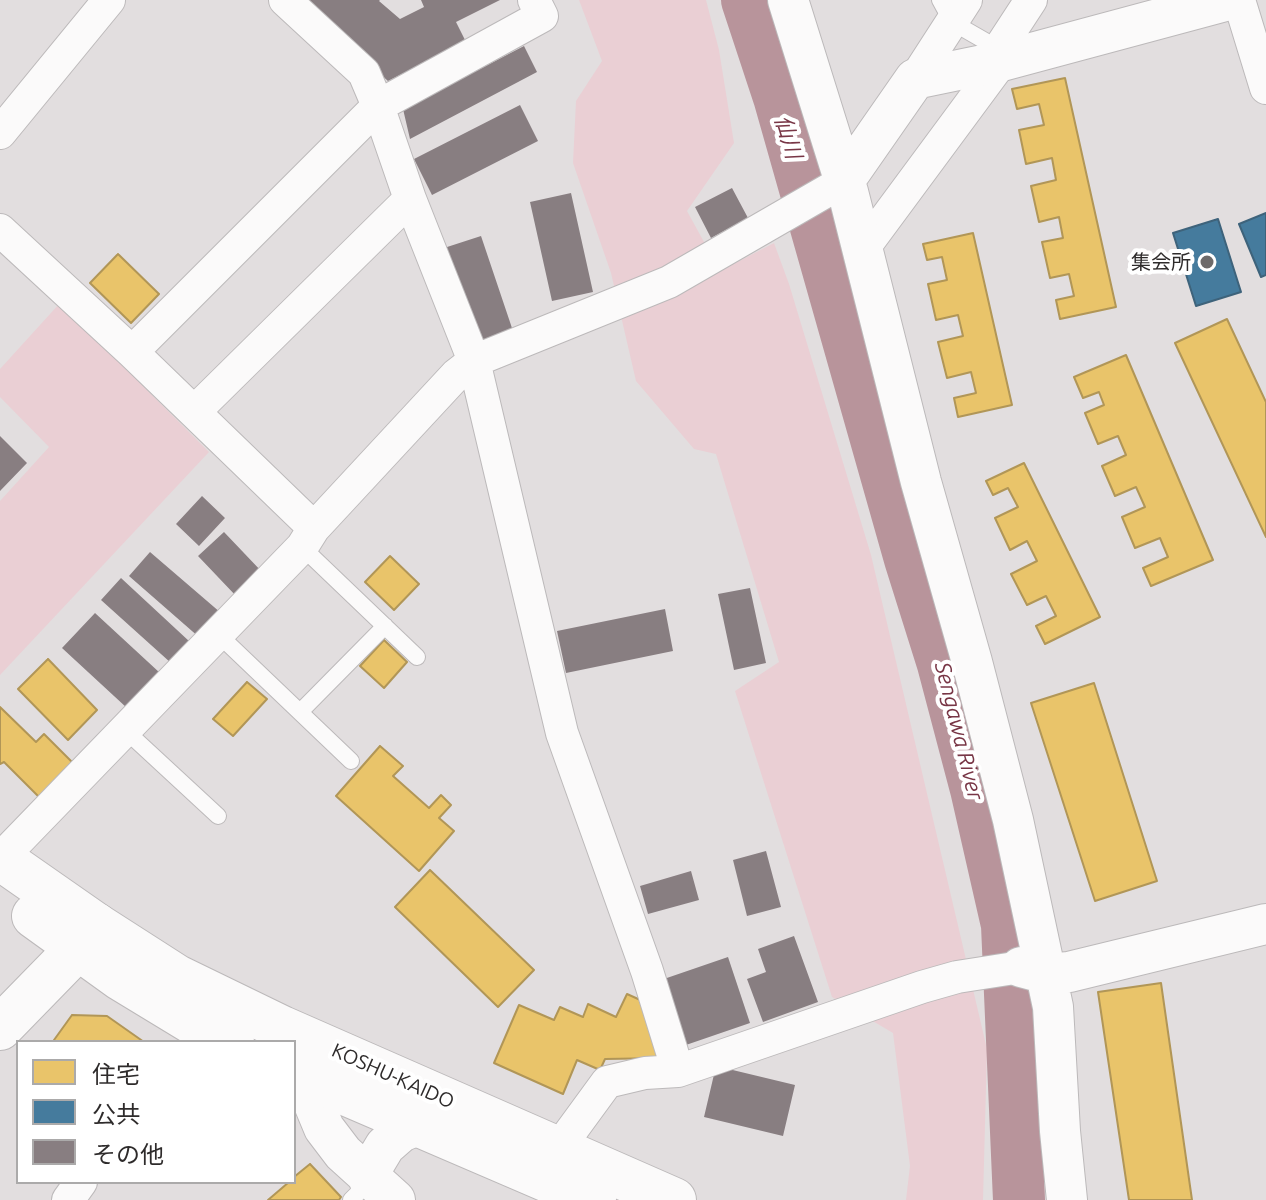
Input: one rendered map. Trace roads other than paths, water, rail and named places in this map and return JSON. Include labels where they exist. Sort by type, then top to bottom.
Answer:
[{"type":"main road","name":"KOSHU-KAIDO","points":[[0,858],[86,937],[120,978],[206,1037]]},
{"type":"main road","name":"KOSHU-KAIDO","points":[[0,891],[86,937],[177,977],[271,1040]]},
{"type":"main road","points":[[0,1028],[86,937]]},
{"type":"main road","name":"KOSHU-KAIDO","points":[[296,1055],[558,1149],[674,1200]]},
{"type":"main road","name":"KOSHU-KAIDO","points":[[296,1056],[420,1124],[594,1200]]},
{"type":"street","points":[[0,133],[109,0]]},
{"type":"street","points":[[285,0],[364,73],[474,361],[562,733],[647,971],[678,1071]]},
{"type":"street","points":[[132,352],[378,106],[542,16],[534,0]]},
{"type":"street","points":[[788,0],[834,187],[863,249],[921,482],[1013,820],[1034,970],[1053,1007],[1067,1200]]},
{"type":"street","points":[[863,249],[978,91],[1031,0]]},
{"type":"street","points":[[915,79],[1229,0]]},
{"type":"street","points":[[1239,0],[1266,88]]},
{"type":"street","points":[[0,858],[218,634],[456,375],[474,361],[669,282],[834,187],[915,79],[953,7]]},
{"type":"street","points":[[194,412],[410,199]]},
{"type":"street","points":[[0,230],[194,412],[308,538]]},
{"type":"street","points":[[558,1149],[607,1082],[645,1073],[678,1071],[922,987],[966,976],[1084,968],[1266,924]]},
{"type":"street","points":[[296,1063],[324,1128],[371,1192]]},
{"type":"street","points":[[371,1192],[385,1146],[401,1132],[420,1124]]},
{"type":"lane","points":[[953,7],[1001,55]]},
{"type":"lane","points":[[308,538],[385,626],[417,657]]},
{"type":"lane","points":[[300,712],[385,626]]},
{"type":"lane","points":[[218,634],[351,761]]},
{"type":"lane","points":[[125,730],[218,816]]},
{"type":"waterway","name":"Sengawa River","points":[[747,0],[779,97],[910,559],[943,664],[1007,925],[1019,1200]]},
{"type":"place","name":"集会所","points":[[1207,262]]},
{"type":"water label","name":"仙川","points":[[788,137]]}]
